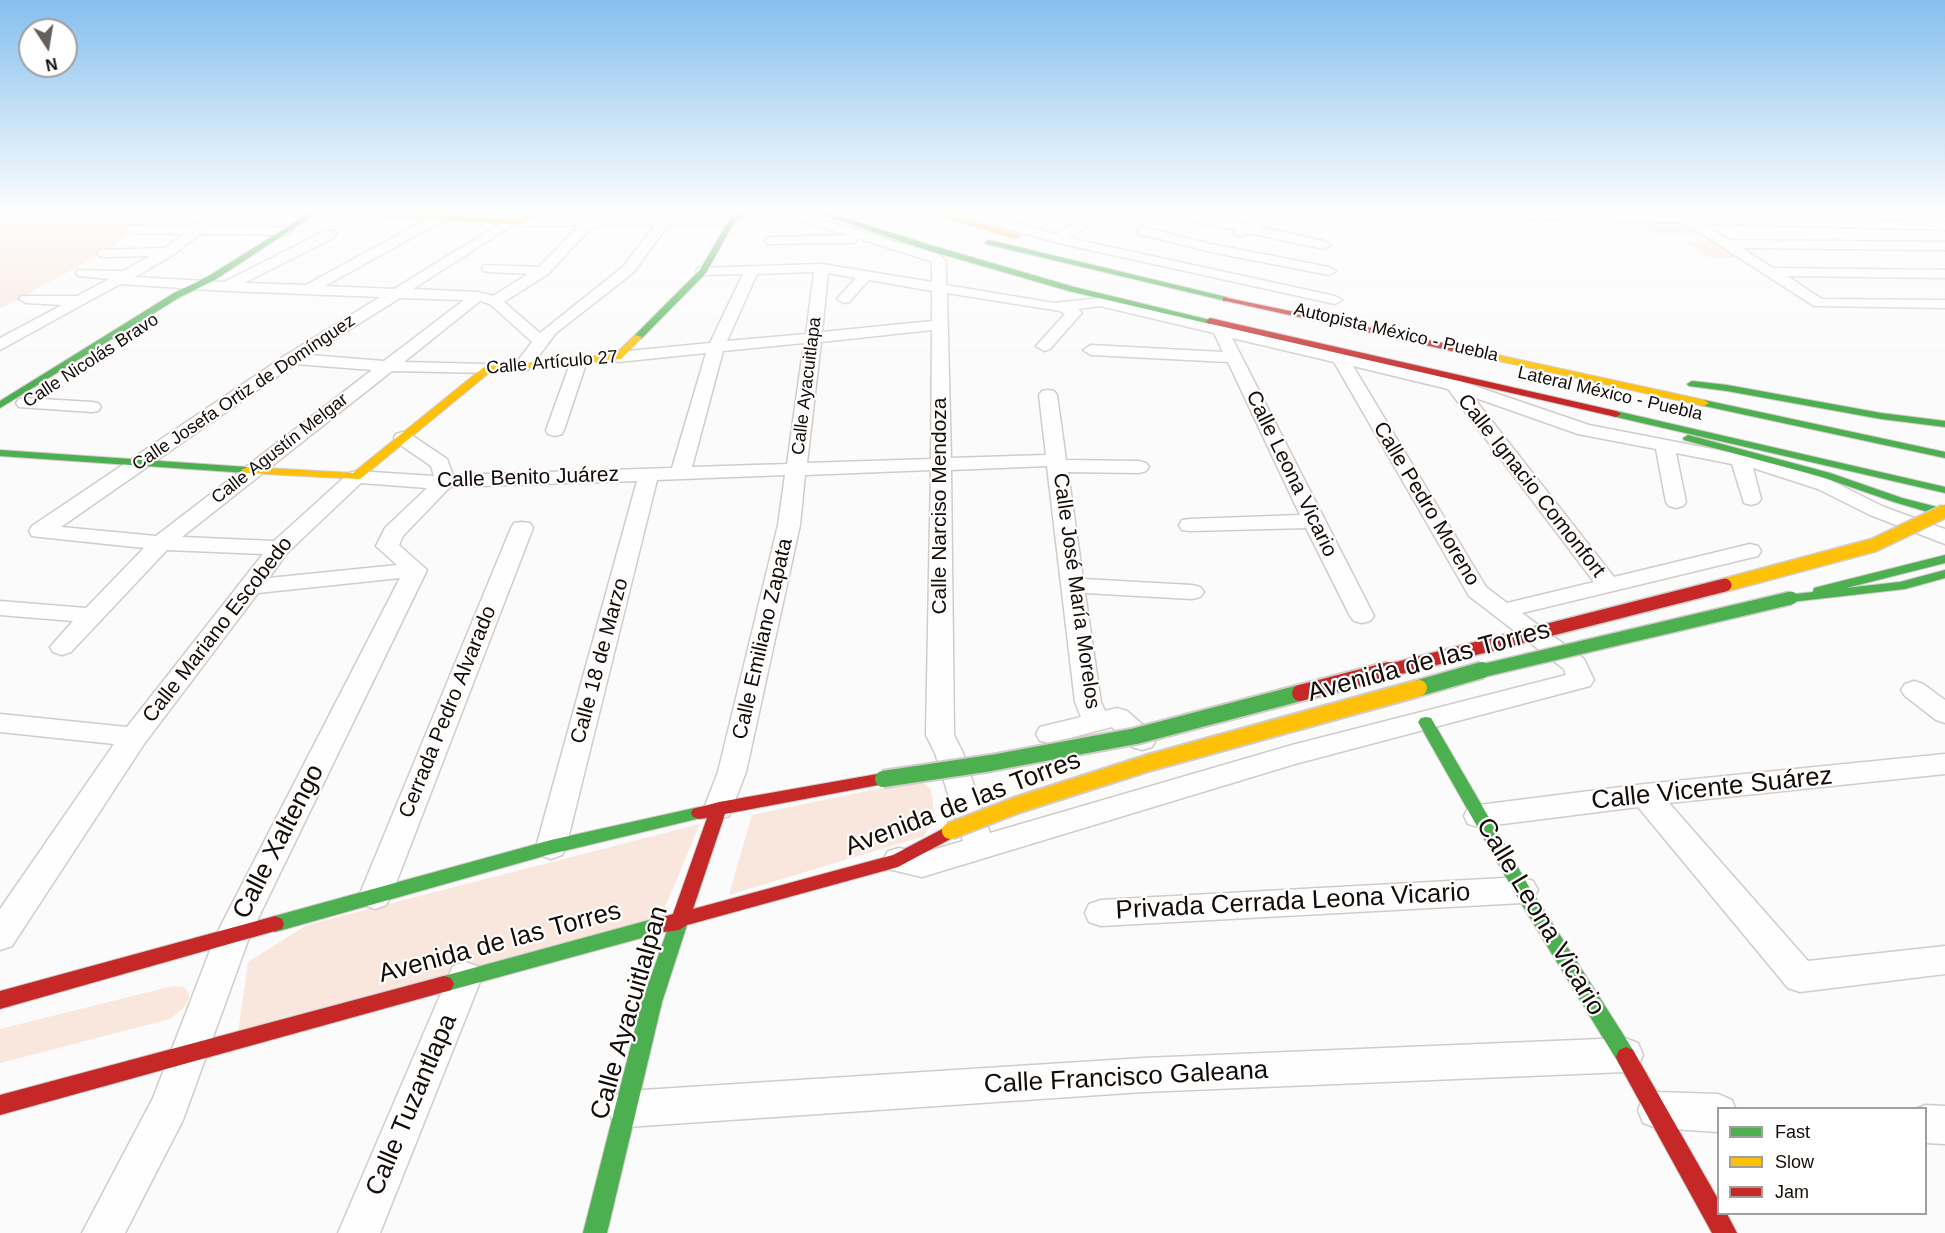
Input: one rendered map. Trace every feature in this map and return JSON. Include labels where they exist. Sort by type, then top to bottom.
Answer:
[{"type":"main road","name":"Calle Nicolás Bravo","points":[[2,402],[177,295],[203,284],[227,269]]},
{"type":"main road","name":"Lateral México - Puebla","points":[[992,269],[1072,289],[1945,490]]},
{"type":"main road","name":"Autopista México - Puebla","points":[[1053,269],[1246,318],[1945,476]]},
{"type":"main road","name":"Autopista México - Puebla","points":[[1094,269],[1168,287],[1945,455]]},
{"type":"main road","points":[[1148,269],[1479,340]]},
{"type":"main road","points":[[618,357],[703,271]]},
{"type":"main road","name":"Calle Nicolás Bravo","points":[[0,419],[195,295],[203,284]]},
{"type":"main road","name":"Calle Artículo 27","points":[[486,369],[618,357]]},
{"type":"main road","name":"Calle Mariano Escobedo","points":[[356,477],[486,369]]},
{"type":"main road","name":"Lateral México - Puebla","points":[[1945,424],[1881,416],[1687,383],[1945,438]]},
{"type":"main road","points":[[1516,391],[1945,512]]},
{"type":"main road","name":"Calle Benito Juárez","points":[[0,453],[356,477]]},
{"type":"main road","name":"Avenida de las Torres","points":[[0,1000],[551,847],[719,808],[883,779],[991,763],[1136,736],[1492,642],[1828,559],[1874,545],[1945,512]]},
{"type":"main road","name":"Avenida de las Torres","points":[[0,1105],[898,860],[950,831],[1017,805],[1148,763],[1505,664],[1791,598],[1945,559]]},
{"type":"main road","points":[[1791,598],[1900,586],[1945,574]]},
{"type":"main road","name":"Calle Leona Vicario","points":[[1426,722],[1522,890],[1625,1055],[1725,1233]]},
{"type":"main road","name":"Calle Ayacuitlalpan","points":[[596,1233],[652,1002],[719,808]]},
{"type":"street","points":[[5,341],[140,269]]},
{"type":"street","points":[[226,287],[262,269]]},
{"type":"street","points":[[308,290],[347,269]]},
{"type":"street","name":"Calle Josefa Ortiz de Domínguez","points":[[161,543],[40,531],[292,358],[437,269]]},
{"type":"street","points":[[499,269],[543,271]]},
{"type":"street","points":[[83,273],[226,287],[398,292],[487,299],[545,269]]},
{"type":"street","points":[[522,366],[550,330],[628,269]]},
{"type":"street","points":[[680,473],[716,348],[752,269]]},
{"type":"street","points":[[703,271],[784,269]]},
{"type":"street","name":"Calle Ayacuitlapa","points":[[796,468],[822,269]]},
{"type":"street","points":[[826,269],[1064,307],[1074,313],[1044,346]]},
{"type":"street","name":"Calle Narciso Mendoza","points":[[939,269],[940,735],[949,753],[980,848]]},
{"type":"street","points":[[1187,269],[1335,300]]},
{"type":"street","points":[[1316,269],[1329,271]]},
{"type":"street","points":[[1764,269],[1819,303],[1945,304]]},
{"type":"street","points":[[1769,272],[1945,274]]},
{"type":"street","points":[[843,299],[867,274]]},
{"type":"street","points":[[26,299],[83,301]]},
{"type":"street","points":[[487,299],[540,341]]},
{"type":"street","name":"Calle Agustín Melgar","points":[[62,647],[161,543],[386,366],[487,299]]},
{"type":"street","points":[[1064,307],[1086,302],[1100,302],[1454,385],[1585,430],[1748,457],[1825,485],[1877,511],[1945,537]]},
{"type":"street","points":[[1153,332],[1172,319]]},
{"type":"street","name":"Calle Artículo 27","points":[[618,357],[939,325]]},
{"type":"street","name":"Calle Leona Vicario","points":[[1221,331],[1362,616]]},
{"type":"street","points":[[1091,350],[1233,357]]},
{"type":"street","name":"Calle Artículo 27","points":[[292,358],[386,366],[486,369]]},
{"type":"street","name":"Calle Pedro Moreno","points":[[1341,360],[1477,591],[1575,665],[1581,680],[1426,722]]},
{"type":"street","points":[[555,430],[579,361]]},
{"type":"street","name":"Calle Ignacio Comonfort","points":[[1454,385],[1609,586]]},
{"type":"street","name":"Calle José María Morelos","points":[[1048,395],[1088,702],[1096,722]]},
{"type":"street","points":[[25,403],[92,407]]},
{"type":"street","points":[[404,438],[440,463],[445,481],[393,533],[387,546],[416,570]]},
{"type":"street","points":[[1665,445],[1676,502]]},
{"type":"street","points":[[1748,457],[1752,499]]},
{"type":"street","name":"Calle Benito Juárez","points":[[356,477],[445,481],[941,464],[1057,463],[1139,467]]},
{"type":"street","name":"Calle Emiliano Zapata","points":[[719,808],[732,772],[787,536],[796,468]]},
{"type":"street","name":"Calle 18 de Marzo","points":[[551,847],[649,474]]},
{"type":"street","name":"Calle Mariano Escobedo","points":[[0,936],[134,737],[279,548],[356,477]]},
{"type":"street","points":[[1190,525],[1313,521]]},
{"type":"street","name":"Cerrada Pedro Alvarado","points":[[375,896],[522,528]]},
{"type":"street","points":[[161,543],[279,548]]},
{"type":"street","points":[[1502,610],[1750,551]]},
{"type":"street","points":[[251,587],[416,570]]},
{"type":"street","name":"Calle Xaltengo","points":[[103,1233],[169,1107],[232,935],[416,570]]},
{"type":"street","points":[[1073,585],[1192,592]]},
{"type":"street","points":[[0,608],[93,616]]},
{"type":"street","points":[[1945,688],[1914,690],[1945,714]]},
{"type":"street","points":[[820,790],[871,764],[1037,737],[1117,717],[1193,786]]},
{"type":"street","points":[[898,860],[922,865],[1292,755],[1426,722]]},
{"type":"street","points":[[0,723],[134,737]]},
{"type":"street","name":"Calle Vicente Suárez","points":[[1479,816],[1645,795],[1945,764]]},
{"type":"street","points":[[1645,795],[1800,977],[1945,960]]},
{"type":"street","name":"Privada Cerrada Leona Vicario","points":[[1101,913],[1522,890]]},
{"type":"street","name":"Calle Tuzantlapa","points":[[359,1233],[465,977]]},
{"type":"street","name":"Calle Francisco Galeana","points":[[627,1109],[1143,1075],[1625,1055]]},
{"type":"street","points":[[1657,1110],[1717,1113]]},
{"type":"street","points":[[1927,1124],[1945,1125]]},
{"type":"shaded area","points":[[0,269],[74,269],[0,309]]},
{"type":"shaded area","points":[[919,780],[931,789],[935,819],[924,836],[729,895],[752,815]]},
{"type":"shaded area","points":[[700,824],[661,916],[238,1033],[248,962],[307,925]]},
{"type":"shaded area","points":[[173,986],[184,987],[189,993],[189,998],[183,1008],[170,1019],[0,1063],[0,1029]]},
{"type":"traffic: fast","points":[[0,405],[177,295],[226,269]]},
{"type":"traffic: fast","points":[[638,337],[704,269]]},
{"type":"traffic: fast","points":[[1001,269],[1072,289],[1210,321]]},
{"type":"traffic: fast","points":[[1099,269],[1226,299]]},
{"type":"traffic: fast","points":[[1692,384],[1727,388],[1881,416],[1945,424]]},
{"type":"traffic: fast","points":[[1704,403],[1945,455]]},
{"type":"traffic: fast","points":[[1616,414],[1945,490]]},
{"type":"traffic: fast","points":[[1688,438],[1826,475],[1898,500],[1945,513]]},
{"type":"traffic: fast","points":[[0,453],[247,470]]},
{"type":"traffic: fast","points":[[1819,591],[1945,559]]},
{"type":"traffic: fast","points":[[1791,598],[1900,586],[1945,574]]},
{"type":"traffic: fast","points":[[1419,688],[1505,664],[1791,598]]},
{"type":"traffic: fast","points":[[883,779],[991,763],[1136,736],[1300,693]]},
{"type":"traffic: fast","points":[[1426,722],[1522,890],[1626,1057]]},
{"type":"traffic: fast","points":[[275,924],[551,847],[699,813]]},
{"type":"traffic: fast","points":[[595,1233],[652,1002],[679,922]]},
{"type":"traffic: fast","points":[[444,984],[664,924]]},
{"type":"traffic: slow","points":[[247,470],[356,477],[487,369],[618,357],[638,337]]},
{"type":"traffic: slow","points":[[1452,348],[1704,403]]},
{"type":"traffic: slow","points":[[1725,585],[1874,545],[1945,511]]},
{"type":"traffic: slow","points":[[950,831],[1017,805],[1148,763],[1419,688]]},
{"type":"traffic: jam","points":[[1226,299],[1452,348]]},
{"type":"traffic: jam","points":[[1210,321],[1616,414]]},
{"type":"traffic: jam","points":[[1300,693],[1725,585]]},
{"type":"traffic: jam","points":[[699,813],[883,779]]},
{"type":"traffic: jam","points":[[679,922],[719,808]]},
{"type":"traffic: jam","points":[[664,924],[898,860],[950,831]]},
{"type":"traffic: jam","points":[[0,1000],[275,924]]},
{"type":"traffic: jam","points":[[0,1105],[444,984]]},
{"type":"traffic: jam","points":[[1626,1057],[1725,1233]]}]
